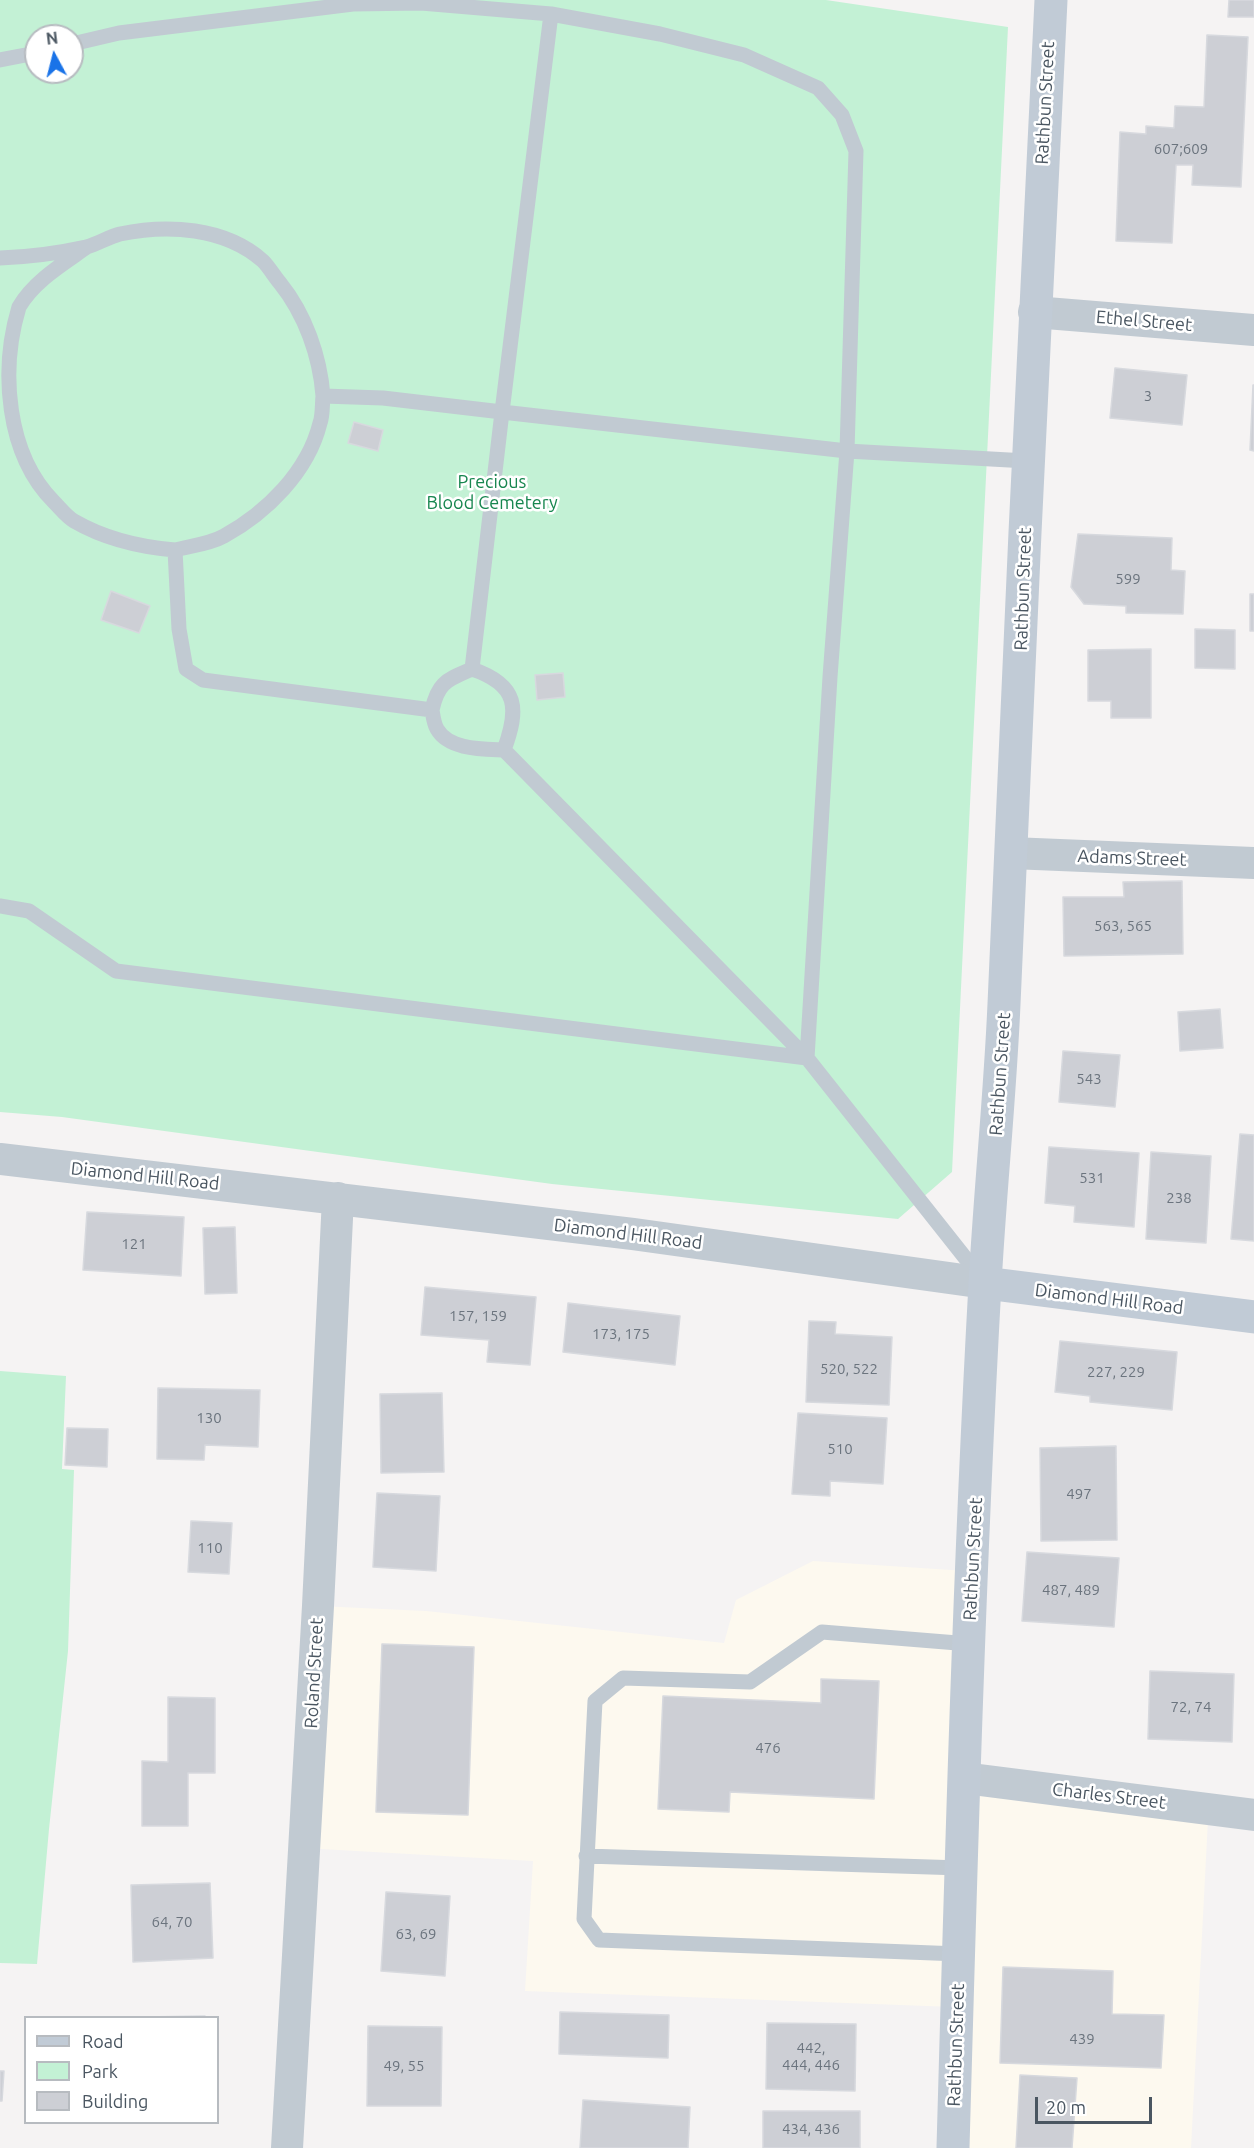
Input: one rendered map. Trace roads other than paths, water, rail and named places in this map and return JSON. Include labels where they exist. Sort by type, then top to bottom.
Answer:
[{"type":"street","name":"Rathbun Street","points":[[953,2148],[964,1778],[985,1283],[1004,1011],[1022,634],[1027,461],[1051,0]]},
{"type":"street","name":"Ethel Street","points":[[1034,312],[1254,330]]},
{"type":"street","name":"Adams Street","points":[[1011,853],[1254,863]]},
{"type":"street","name":"Diamond Hill Road","points":[[0,1160],[633,1234],[985,1283],[1254,1317]]},
{"type":"street","name":"Roland Street","points":[[287,2148],[318,1606],[338,1198]]},
{"type":"street","name":"Charles Street","points":[[964,1778],[1254,1815]]},
{"type":"lane","points":[[84,41],[118,33],[353,4],[421,3],[551,14],[660,34],[744,55],[818,88],[842,115],[856,151],[847,451],[830,677],[807,1059]]},
{"type":"lane","points":[[472,669],[551,14]]},
{"type":"lane","points":[[0,60],[24,55]]},
{"type":"lane","points":[[153,230],[192,230],[230,240],[263,261],[294,300],[311,338],[322,380],[321,423],[307,456],[285,488],[254,516],[222,537],[175,550],[140,547],[105,535],[72,520],[45,493],[24,461],[8,424],[2,387],[6,342],[19,307],[44,277],[87,247],[118,234],[153,230]]},
{"type":"lane","points":[[0,258],[87,247]]},
{"type":"lane","points":[[323,396],[383,398],[847,451],[1027,461]]},
{"type":"lane","points":[[175,550],[179,629],[186,669],[203,680],[432,711]]},
{"type":"lane","points":[[504,750],[513,725],[514,707],[507,691],[492,676],[472,669],[446,680],[435,694],[432,711],[437,730],[451,741],[470,749],[504,750],[807,1059],[985,1283]]},
{"type":"lane","points":[[0,906],[29,911],[116,971],[807,1059]]},
{"type":"lane","points":[[959,1954],[599,1940],[584,1919],[586,1856],[595,1701],[623,1678],[750,1682],[822,1632],[970,1644]]},
{"type":"lane","points":[[586,1856],[961,1868]]},
{"type":"park label","name":"Precious Blood Cemetery","points":[[492,492]]}]
